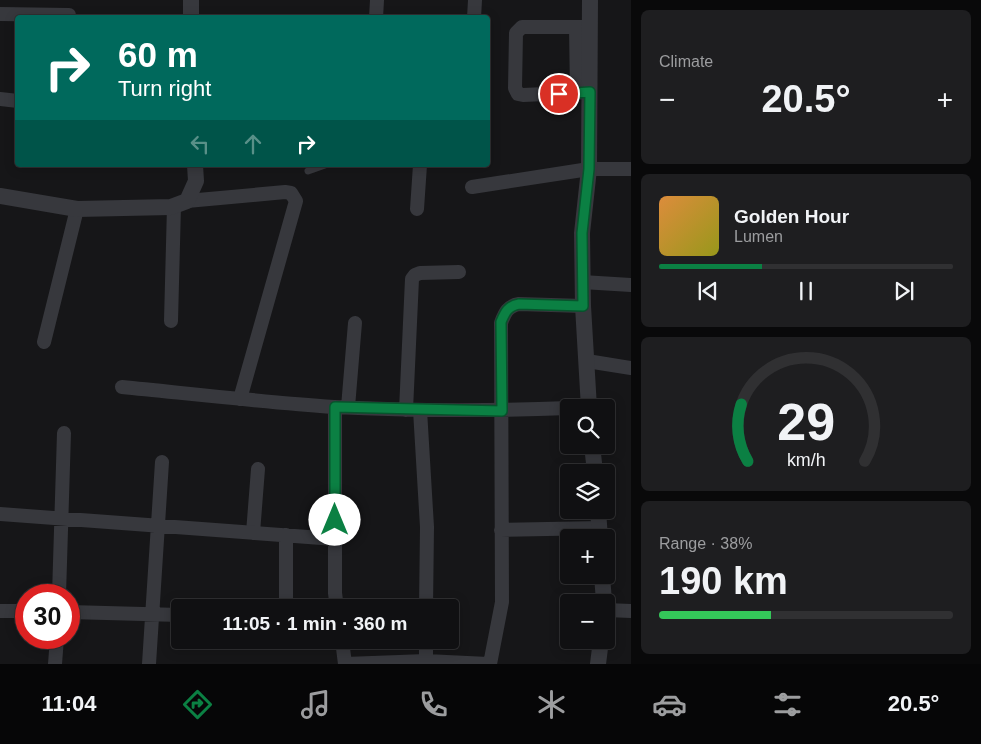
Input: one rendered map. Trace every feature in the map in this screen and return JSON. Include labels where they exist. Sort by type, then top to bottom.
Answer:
[{"type":"street","points":[[191,0],[191,15]]},
{"type":"street","points":[[376,15],[377,0]]},
{"type":"street","points":[[474,15],[475,0]]},
{"type":"street","points":[[589,399],[582,282],[582,233],[589,169],[584,93],[583,27],[590,0]]},
{"type":"street","points":[[0,14],[69,15]]},
{"type":"street","points":[[583,27],[522,27],[519,29],[516,33],[515,88],[518,94],[524,95],[584,93]]},
{"type":"street","points":[[0,99],[15,101]]},
{"type":"street","points":[[171,321],[181,204],[196,181],[195,167]]},
{"type":"street","points":[[417,210],[420,167]]},
{"type":"street","points":[[472,187],[589,169],[631,169]]},
{"type":"street","points":[[0,196],[77,209],[181,204],[291,192],[296,201],[240,399]]},
{"type":"street","points":[[44,342],[77,209]]},
{"type":"street","points":[[426,599],[427,527],[413,410],[412,279],[420,273],[458,272]]},
{"type":"street","points":[[582,282],[631,285]]},
{"type":"street","points":[[332,664],[426,661],[489,664],[502,602],[501,322],[507,310],[519,304],[583,306]]},
{"type":"street","points":[[336,599],[335,539],[342,407],[355,323]]},
{"type":"street","points":[[587,361],[631,368]]},
{"type":"street","points":[[122,387],[342,407],[502,411],[560,408]]},
{"type":"street","points":[[59,584],[64,433]]},
{"type":"street","points":[[149,664],[162,462]]},
{"type":"street","points":[[253,533],[258,469]]},
{"type":"street","points":[[0,514],[335,539]]},
{"type":"street","points":[[501,530],[560,532]]},
{"type":"street","points":[[286,536],[286,599]]},
{"type":"street","points":[[615,610],[631,611]]},
{"type":"street","points":[[0,611],[15,611]]},
{"type":"street","points":[[80,612],[171,615]]},
{"type":"street","points":[[55,664],[56,649]]},
{"type":"street","points":[[343,649],[345,664]]},
{"type":"street","points":[[426,649],[426,661]]},
{"type":"street","points":[[598,664],[600,649]]},
{"type":"lane","points":[[308,171],[319,167]]},
{"type":"route","points":[[335,520],[335,407],[502,411],[501,322],[507,310],[519,304],[583,306],[582,233],[589,169],[590,92],[559,94]]}]
